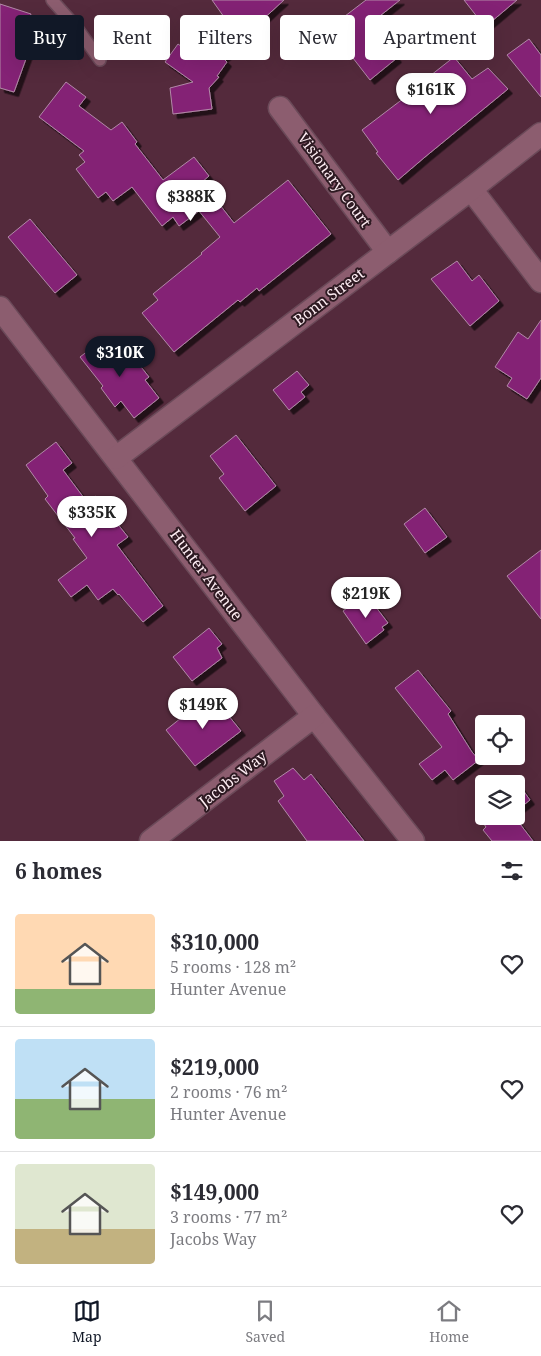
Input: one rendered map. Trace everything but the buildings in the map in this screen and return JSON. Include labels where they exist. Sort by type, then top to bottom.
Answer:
[{"type":"street","name":"Visionary Court","points":[[280,108],[388,252]]},
{"type":"street","name":"Bonn Street","points":[[116,458],[541,134]]},
{"type":"street","points":[[471,189],[541,281]]},
{"type":"street","name":"Hunter Avenue","points":[[0,308],[314,716],[413,841]]},
{"type":"street","name":"Jacobs Way","points":[[152,841],[314,716]]},
{"type":"lane","points":[[52,0],[77,28],[94,52]]}]
